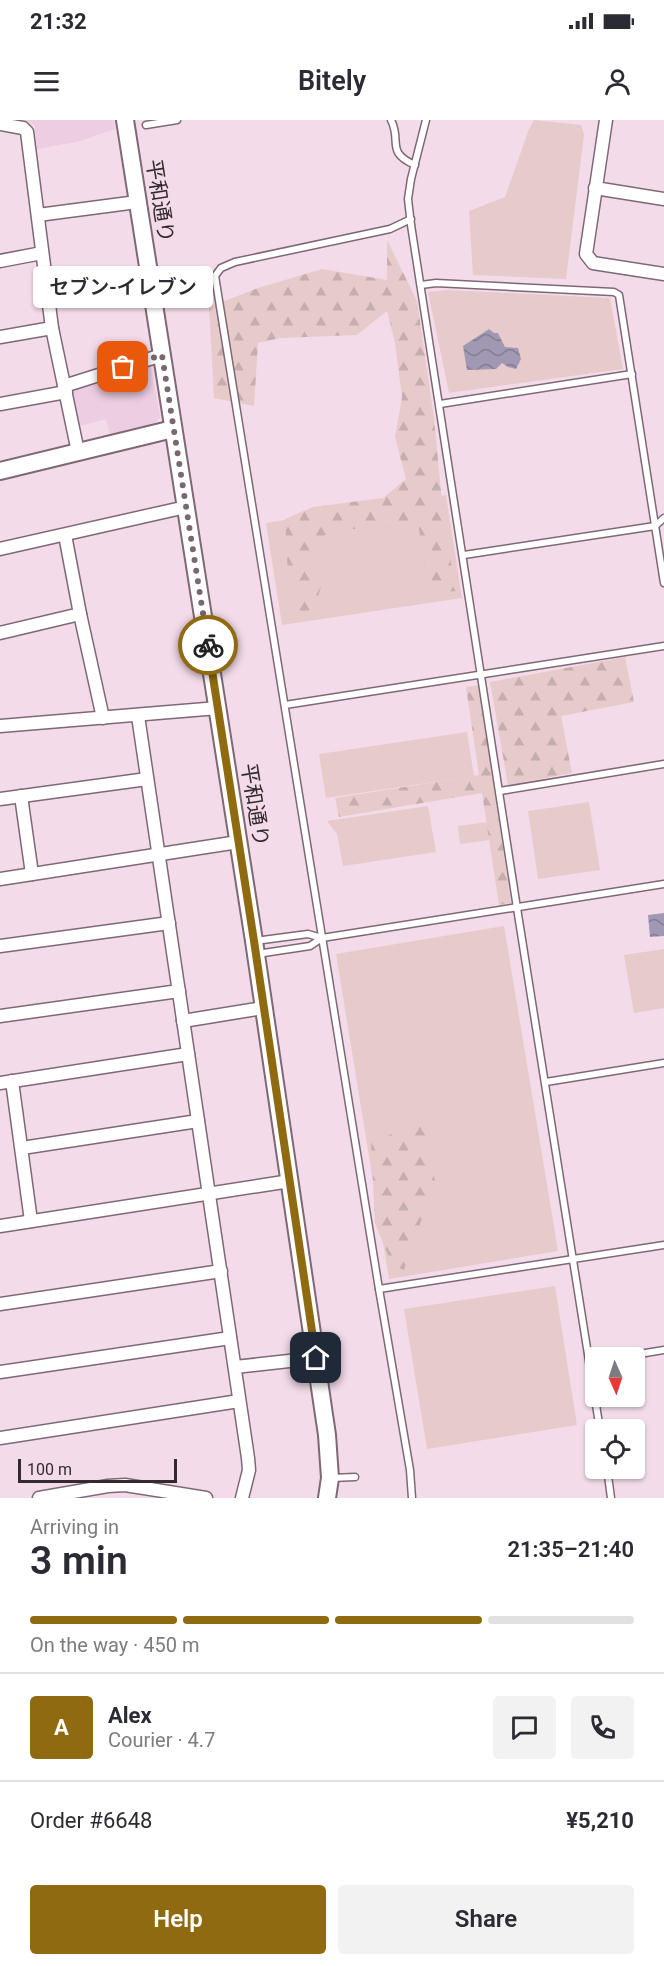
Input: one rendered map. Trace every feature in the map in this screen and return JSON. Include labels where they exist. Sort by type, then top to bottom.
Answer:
[{"type":"street","name":"平和通り","points":[[125,120],[255,947],[316,1358],[327,1436],[330,1478],[327,1498]]},
{"type":"street","points":[[606,120],[586,254],[593,262],[664,274]]},
{"type":"street","points":[[0,124],[23,128],[27,132],[52,328],[78,452]]},
{"type":"street","points":[[595,188],[664,199]]},
{"type":"street","points":[[38,215],[137,202]]},
{"type":"street","points":[[0,261],[42,253]]},
{"type":"street","points":[[0,337],[52,328]]},
{"type":"street","points":[[0,404],[65,389],[162,355]]},
{"type":"street","points":[[0,471],[173,429]]},
{"type":"street","points":[[0,549],[186,507]]},
{"type":"street","points":[[65,535],[103,718]]},
{"type":"street","points":[[0,633],[80,614]]},
{"type":"street","points":[[0,726],[218,708]]},
{"type":"street","points":[[138,716],[249,1470],[242,1498]]},
{"type":"street","points":[[0,799],[147,779]]},
{"type":"street","points":[[21,796],[32,874]]},
{"type":"street","points":[[0,879],[238,842]]},
{"type":"street","points":[[0,946],[169,923]]},
{"type":"street","points":[[0,1016],[179,991]]},
{"type":"street","points":[[183,1021],[263,1008]]},
{"type":"street","points":[[31,1221],[22,1148],[6,1082],[188,1054]]},
{"type":"street","points":[[22,1148],[198,1121]]},
{"type":"street","points":[[0,1226],[290,1181]]},
{"type":"street","points":[[0,1304],[221,1271]]},
{"type":"street","points":[[0,1372],[230,1338]]},
{"type":"street","points":[[235,1367],[316,1358]]},
{"type":"street","points":[[0,1438],[239,1401]]},
{"type":"street","points":[[330,1478],[339,1498]]},
{"type":"street","points":[[39,1498],[125,1485],[206,1498]]},
{"type":"lane","points":[[146,125],[177,120]]},
{"type":"lane","points":[[391,120],[396,150],[399,155],[414,165]]},
{"type":"lane","points":[[426,120],[408,199],[517,908],[590,1347]]},
{"type":"lane","points":[[411,219],[390,229],[235,262],[220,268],[215,276],[410,1470],[412,1498]]},
{"type":"lane","points":[[421,285],[436,283],[614,292],[619,295],[664,583]]},
{"type":"lane","points":[[440,404],[632,374]]},
{"type":"lane","points":[[464,555],[655,526],[664,518]]},
{"type":"lane","points":[[285,705],[664,646]]},
{"type":"lane","points":[[500,791],[664,764]]},
{"type":"lane","points":[[255,947],[308,934],[322,938],[664,884]]},
{"type":"lane","points":[[255,947],[310,946],[322,938]]},
{"type":"lane","points":[[546,1082],[664,1064]]},
{"type":"lane","points":[[379,1289],[664,1245]]},
{"type":"lane","points":[[645,1353],[664,1350]]},
{"type":"lane","points":[[330,1478],[355,1477]]},
{"type":"lane","points":[[608,1479],[611,1498]]},
{"type":"shaded area","points":[[6,120],[114,120],[115,129],[77,142],[37,149],[34,124]]},
{"type":"shaded area","points":[[150,362],[160,417],[153,425],[111,438],[106,419],[80,426],[71,389]]},
{"type":"green space","points":[[534,120],[581,125],[584,135],[566,279],[473,275],[469,211],[505,197]]},
{"type":"green space","points":[[387,240],[417,301],[434,418],[444,522],[456,591],[429,593],[418,523],[376,529],[342,529],[315,539],[316,570],[322,583],[311,621],[299,616],[288,576],[285,519],[313,507],[383,498],[406,479],[395,437],[402,397],[395,343],[387,311],[357,335],[280,338],[258,343],[254,406],[214,398],[209,307],[258,288],[322,269],[387,280]]},
{"type":"green space","points":[[448,290],[610,298],[623,369],[449,393],[428,292]]},
{"type":"green space","points":[[446,495],[462,598],[282,625],[266,523]]},
{"type":"green space","points":[[625,657],[634,702],[561,716],[572,773],[508,785],[490,682]]},
{"type":"green space","points":[[479,685],[511,903],[499,905],[482,793],[339,817],[335,798],[479,775],[466,687]]},
{"type":"green space","points":[[467,732],[474,776],[326,798],[319,754]]},
{"type":"green space","points":[[589,802],[600,870],[538,879],[528,811]]},
{"type":"green space","points":[[428,806],[436,852],[343,866],[337,834],[327,821]]},
{"type":"green space","points":[[488,822],[490,840],[460,844],[458,826]]},
{"type":"green space","points":[[504,926],[558,1251],[389,1279],[336,954]]},
{"type":"green space","points":[[664,949],[664,1008],[634,1013],[624,955]]},
{"type":"green space","points":[[423,1122],[435,1181],[404,1270],[392,1265],[375,1223],[371,1142]]},
{"type":"green space","points":[[555,1286],[577,1425],[427,1449],[404,1309]]},
{"type":"water","points":[[489,329],[498,333],[505,347],[518,348],[521,359],[516,369],[502,363],[496,369],[467,370],[463,346]]},
{"type":"water","points":[[664,913],[664,936],[650,937],[648,915]]},
{"type":"way so far","points":[[123,367],[162,355],[208,645]]},
{"type":"place","name":"セブン-イレブン","points":[[123,367]]},
{"type":"route","points":[[208,645],[316,1358]]}]
